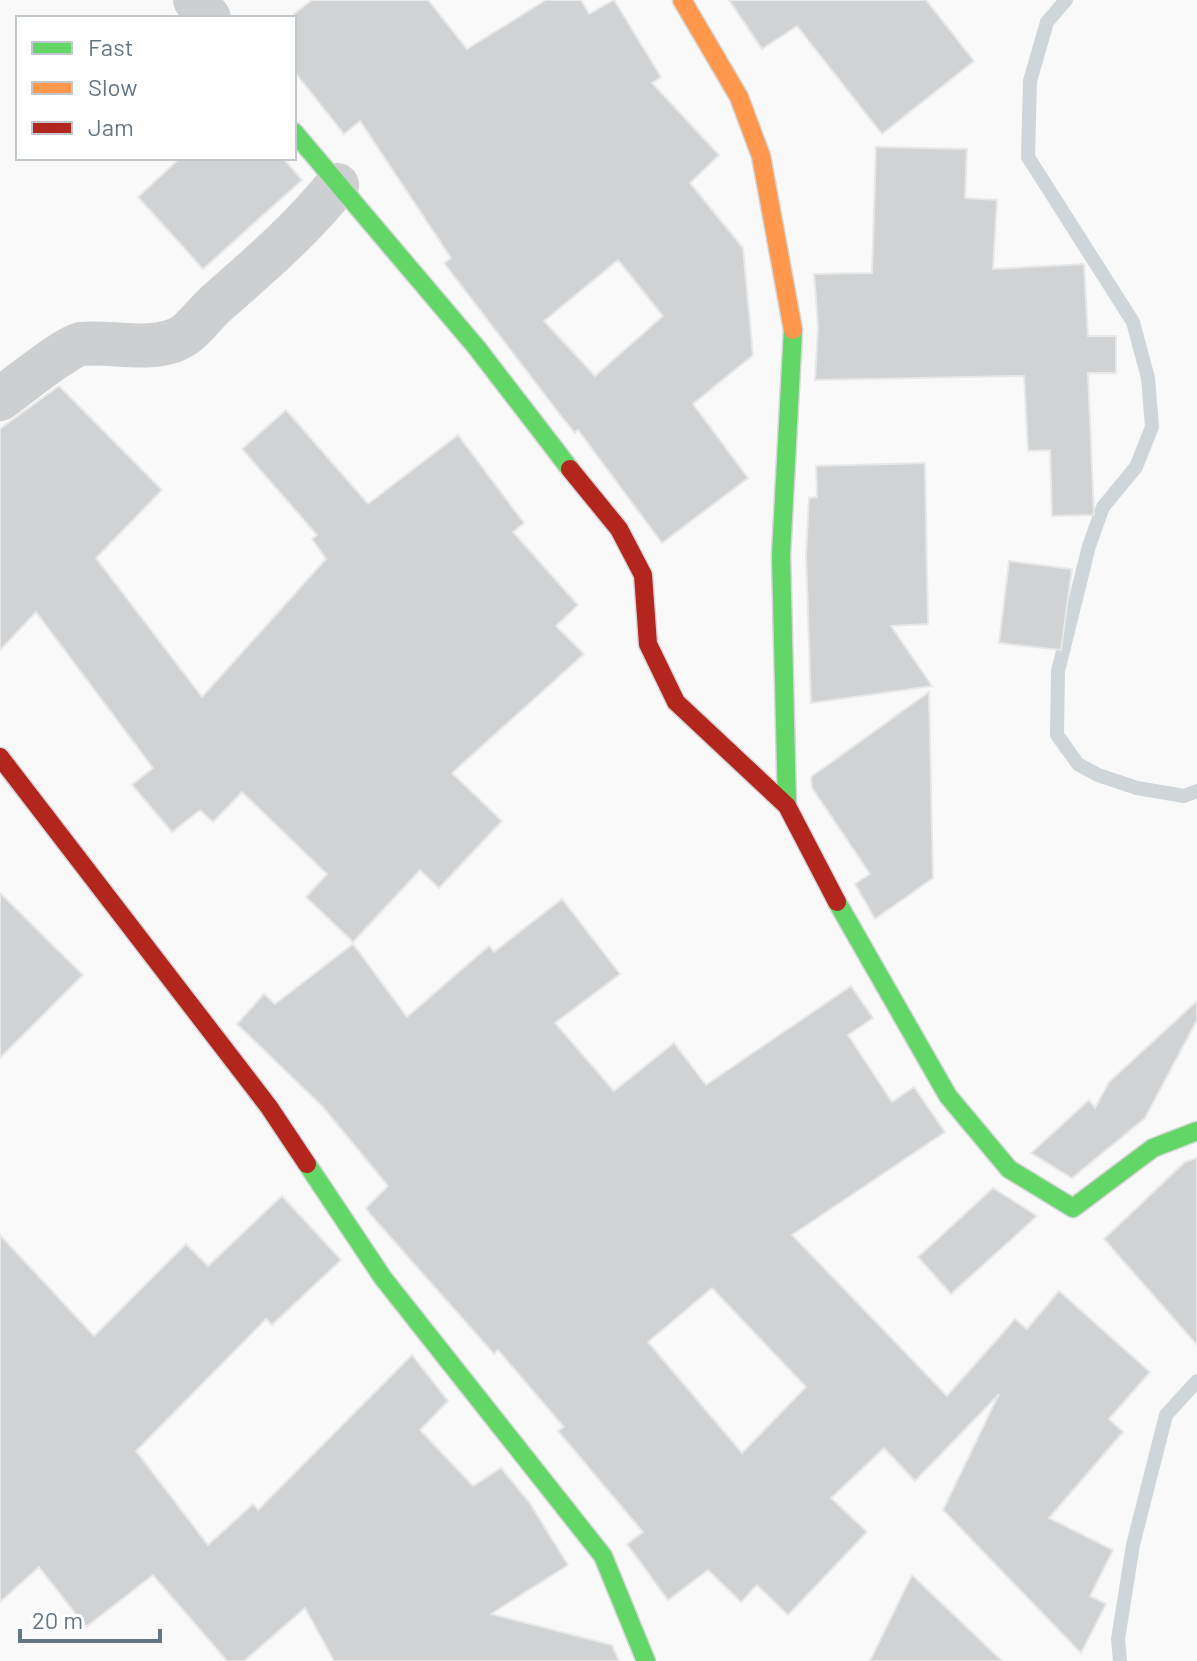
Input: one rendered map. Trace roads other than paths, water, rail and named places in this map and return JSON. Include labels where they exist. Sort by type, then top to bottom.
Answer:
[{"type":"street","points":[[195,0],[207,16]]},
{"type":"street","points":[[682,0],[739,97],[761,156],[793,325],[781,555],[787,806]]},
{"type":"street","points":[[296,134],[477,348],[619,529],[643,575],[648,644],[676,702],[787,806],[815,864],[948,1096],[1009,1169],[1073,1208],[1153,1148],[1197,1131]]},
{"type":"street","points":[[0,399],[78,344],[134,347],[175,341],[196,326],[217,302],[243,283],[313,215],[337,185]]},
{"type":"street","points":[[0,757],[269,1107],[383,1278],[603,1556],[646,1661]]},
{"type":"waterway","points":[[1066,0],[1047,22],[1030,81],[1028,157],[1133,322],[1148,378],[1152,427],[1136,467],[1103,507],[1089,546],[1058,671],[1057,735],[1078,764],[1098,775],[1137,788],[1184,796],[1197,791]]},
{"type":"waterway","points":[[1120,1661],[1118,1639],[1133,1545],[1166,1415],[1197,1381]]}]
